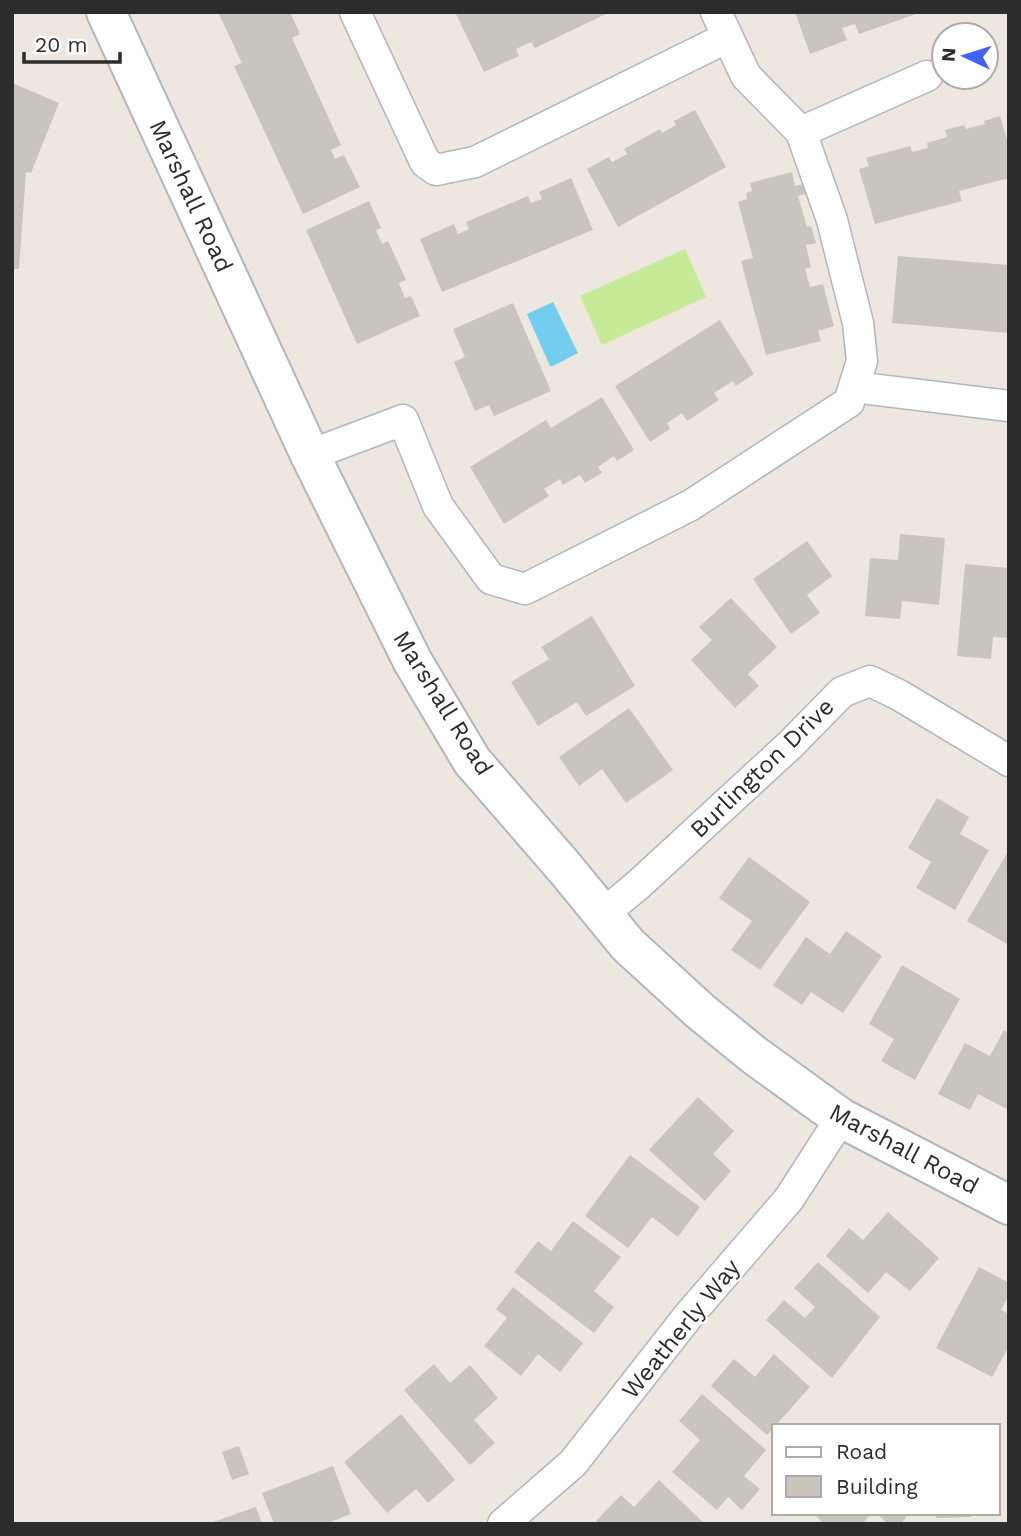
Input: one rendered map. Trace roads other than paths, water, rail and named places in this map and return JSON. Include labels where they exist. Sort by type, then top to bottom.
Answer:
[{"type":"street","name":"Marshall Road","points":[[106,12],[310,455],[412,662],[472,761],[628,945],[700,1011],[754,1055],[841,1118],[1009,1205]]},
{"type":"street","points":[[310,455],[403,420],[438,506],[491,579],[524,589],[691,505],[849,402],[862,361],[858,323],[832,220],[801,132],[746,76],[722,25],[475,162],[436,170],[425,162],[355,12]]},
{"type":"street","points":[[801,132],[927,76]]},
{"type":"street","points":[[854,387],[1009,406]]},
{"type":"street","name":"Burlington Drive","points":[[602,915],[791,744],[842,692],[870,681],[899,695],[1009,761]]},
{"type":"street","name":"Weatherly Way","points":[[503,1524],[573,1463],[689,1315],[789,1199],[841,1118]]},
{"type":"water","points":[[553,302],[578,353],[550,366],[527,314]]}]
